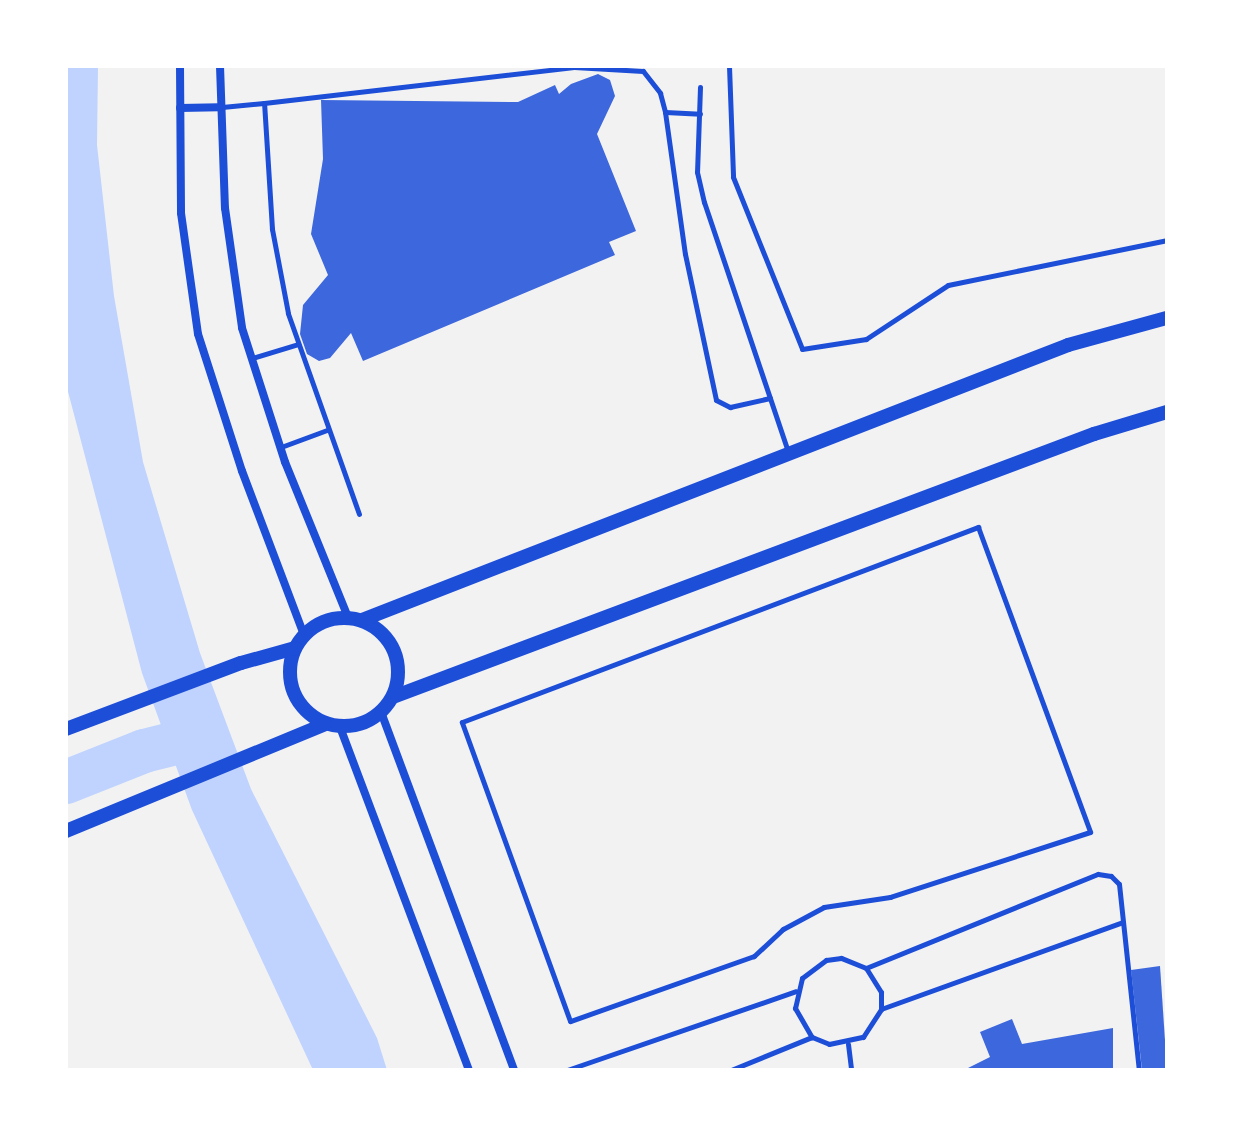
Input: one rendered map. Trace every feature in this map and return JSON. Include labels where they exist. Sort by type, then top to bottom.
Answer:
[{"type":"street","points":[[180,66],[181,213],[198,334],[242,471],[304,635]]},
{"type":"street","points":[[220,66],[219,107],[225,208],[242,328],[280,447],[355,619],[384,634],[397,657],[393,697]]},
{"type":"street","points":[[180,108],[219,107]]},
{"type":"street","points":[[469,1070],[333,725],[312,716],[293,693],[290,662],[304,635],[324,621],[355,619],[1068,345],[1167,318]]},
{"type":"street","points":[[66,831],[278,742],[333,725],[362,724],[381,712],[393,697],[1079,439],[1167,412]]},
{"type":"street","points":[[66,729],[241,663],[295,648]]},
{"type":"street","points":[[381,712],[514,1070]]},
{"type":"lane","points":[[729,66],[733,177],[802,349],[866,339],[948,285],[1167,240]]},
{"type":"lane","points":[[219,107],[574,67],[643,71],[660,93],[665,112],[685,254],[716,400],[730,407],[770,398]]},
{"type":"lane","points":[[700,87],[697,172],[704,202],[788,454]]},
{"type":"lane","points":[[264,103],[272,229],[298,344],[359,514]]},
{"type":"lane","points":[[665,112],[700,114]]},
{"type":"lane","points":[[252,358],[298,344]]},
{"type":"lane","points":[[280,447],[327,430]]},
{"type":"lane","points":[[978,527],[1090,832],[890,897],[824,907],[783,929],[754,956],[570,1021],[462,722],[978,527]]},
{"type":"lane","points":[[866,968],[1098,874],[1119,884],[1139,1070]]},
{"type":"lane","points":[[881,1009],[1122,922]]},
{"type":"lane","points":[[567,1070],[796,991],[812,967],[826,960],[841,958],[866,968],[881,992],[881,1009],[869,1031],[848,1044],[829,1044],[812,1037],[801,1024],[796,991]]},
{"type":"lane","points":[[731,1070],[812,1037]]},
{"type":"lane","points":[[848,1044],[851,1070]]},
{"type":"water","points":[[66,66],[98,66],[97,145],[114,296],[143,462],[200,653],[251,789],[377,1038],[387,1070],[313,1070],[192,810],[142,673],[66,384]]},
{"type":"building","points":[[598,74],[610,80],[615,96],[597,134],[636,231],[609,242],[615,255],[363,361],[351,333],[330,358],[319,361],[307,354],[300,334],[303,305],[328,275],[311,234],[323,159],[321,100],[518,102],[555,85],[559,94],[571,84]]},
{"type":"building","points":[[1160,966],[1167,1070],[1142,1070],[1131,970]]},
{"type":"building","points":[[1012,1019],[1022,1044],[1113,1028],[1113,1070],[964,1070],[990,1057],[980,1032]]},
{"type":"waterway","points":[[66,782],[144,751],[192,739]]}]
